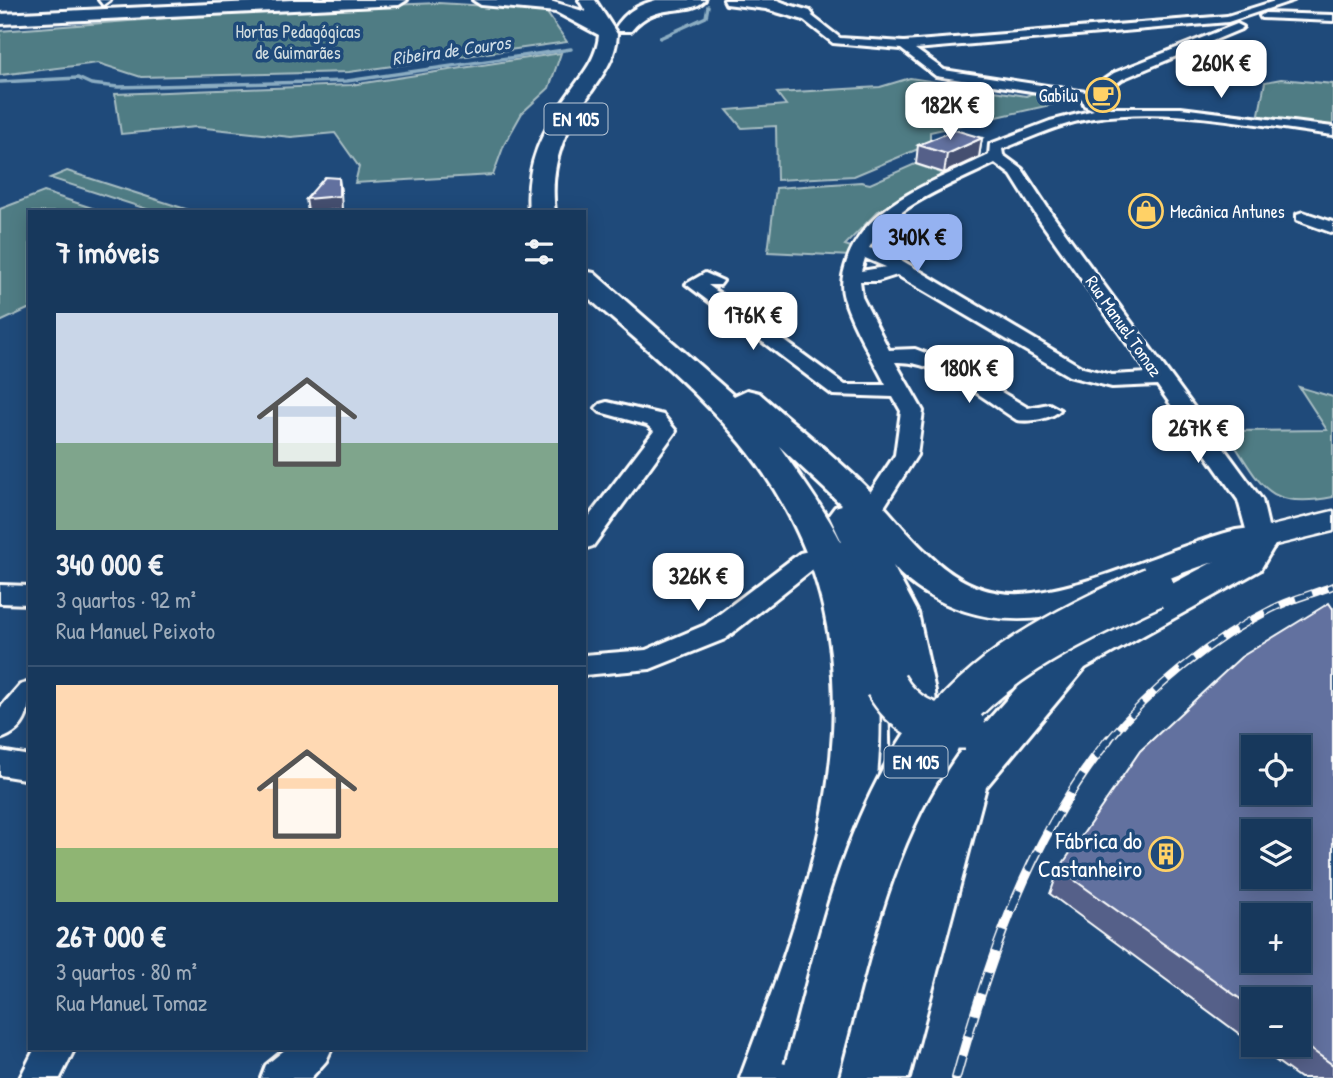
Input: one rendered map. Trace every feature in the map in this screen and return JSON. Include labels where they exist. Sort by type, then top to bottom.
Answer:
[{"type":"main road","points":[[0,14],[330,0]]},
{"type":"main road","points":[[0,19],[263,3],[399,0]]},
{"type":"main road","points":[[481,0],[532,3],[569,10],[618,31]]},
{"type":"main road","points":[[587,0],[618,31]]},
{"type":"main road","points":[[598,0],[618,31]]},
{"type":"main road","points":[[618,31],[628,12],[649,0]]},
{"type":"main road","points":[[618,31],[644,10],[697,0]]},
{"type":"main road","points":[[732,0],[768,4],[804,15]]},
{"type":"main road","points":[[758,0],[785,6]]},
{"type":"main road","name":"EN 105","points":[[541,210],[538,190],[540,162],[551,134],[618,31]]},
{"type":"main road","name":"EN 105","points":[[559,210],[555,189],[556,162],[566,134],[617,55],[618,31]]},
{"type":"main road","name":"EN 105","points":[[586,261],[799,468],[857,532],[897,612],[913,705],[917,786],[900,909],[809,1076]]},
{"type":"main road","name":"EN 105","points":[[586,281],[711,391],[756,439],[799,468],[815,525],[845,600],[857,662],[860,736],[853,804],[832,892],[809,1076]]},
{"type":"main road","points":[[799,468],[850,492],[897,549],[921,573],[962,596],[995,606],[1030,607],[1068,600],[1236,541],[1259,539]]},
{"type":"main road","points":[[799,468],[806,489],[847,558],[871,625],[886,685],[893,699],[918,720],[948,729],[974,728],[1033,677],[1246,561],[1259,539]]},
{"type":"main road","points":[[809,1076],[872,856],[896,796],[929,742],[983,684],[1021,656],[1062,631],[1259,539]]},
{"type":"main road","points":[[879,1078],[963,782],[985,752],[1070,657]]},
{"type":"street","points":[[768,0],[804,15],[837,41],[904,46],[1228,19],[1289,0]]},
{"type":"street","points":[[904,46],[940,73],[1088,96],[1118,76],[1305,0]]},
{"type":"street","points":[[1265,16],[1333,19]]},
{"type":"street","points":[[1088,96],[1089,102],[1108,112]]},
{"type":"street","points":[[876,502],[906,455],[912,411],[899,391],[853,297],[851,276],[859,250],[871,229],[898,207],[996,157],[995,147],[1053,124],[1108,112],[1159,111],[1333,131]]},
{"type":"street","name":"Rua Manuel Tomaz","points":[[996,157],[1017,172],[1046,218],[1250,500],[1259,539]]},
{"type":"street","points":[[1303,217],[1333,228]]},
{"type":"street","points":[[859,250],[885,258],[899,269],[1076,372],[1112,381],[1162,379]]},
{"type":"street","points":[[851,276],[878,276],[899,269]]},
{"type":"street","points":[[714,281],[705,278],[695,284],[840,391],[899,391]]},
{"type":"street","points":[[882,356],[915,355],[947,368],[1025,415],[1049,410]]},
{"type":"street","points":[[586,538],[665,431],[655,421],[607,408]]},
{"type":"street","points":[[1259,539],[1333,521]]},
{"type":"street","points":[[586,665],[650,659],[715,632],[809,559]]},
{"type":"street","points":[[0,594],[28,595]]},
{"type":"street","points":[[0,728],[28,694]]},
{"type":"street","points":[[0,763],[28,768]]},
{"type":"street","points":[[38,1078],[55,1050]]},
{"type":"street","points":[[280,1078],[291,1072],[311,1050]]},
{"type":"green space","name":"Hortas Pedagógicas de Guimarães","points":[[438,3],[523,8],[547,13],[567,42],[349,72],[141,77],[98,63],[0,75],[0,31],[272,10]]},
{"type":"green space","name":"Hortas Pedagógicas de Guimarães","points":[[561,53],[549,88],[522,113],[504,145],[493,175],[355,183],[359,167],[335,133],[291,137],[196,127],[121,134],[115,94],[351,85]]},
{"type":"green space","points":[[910,78],[1026,96],[1048,92],[1068,101],[930,132],[930,144],[854,176],[777,180],[776,126],[742,128],[727,110],[786,105],[777,93],[880,87]]},
{"type":"green space","points":[[1281,79],[1333,84],[1333,127],[1258,119],[1265,82]]},
{"type":"green space","points":[[915,164],[950,176],[878,211],[845,245],[854,248],[851,256],[768,252],[776,188],[861,182],[870,184]]},
{"type":"green space","points":[[67,171],[189,210],[150,210],[50,178]]},
{"type":"green space","points":[[44,192],[98,210],[28,210],[28,309],[0,322],[0,209]]},
{"type":"green space","points":[[1299,387],[1333,397],[1333,497],[1292,500],[1278,496],[1257,478],[1225,431],[1327,430]]},
{"type":"building","points":[[955,130],[982,138],[947,154],[918,145]]},
{"type":"building","points":[[325,177],[339,178],[339,196],[306,199]]},
{"type":"building","name":"Fábrica do Castanheiro","points":[[1329,603],[1333,609],[1333,1065],[1311,1049],[1311,987],[1241,987],[1241,999],[1059,869],[1140,751],[1241,657]]},
{"type":"waterway","name":"Ribeira de Couros","points":[[660,38],[706,17],[708,6]]},
{"type":"waterway","name":"Ribeira de Couros","points":[[0,82],[78,78],[91,84],[118,87],[347,81],[571,49]]},
{"type":"railway","points":[[1108,741],[1162,684],[1205,650],[1279,605],[1333,586]]},
{"type":"railway","points":[[956,1078],[983,988],[1015,900],[1056,817],[1109,739]]},
{"type":"place","name":"Gabilu","points":[[1103,95]]},
{"type":"place","name":"Mecânica Antunes","points":[[1146,211]]},
{"type":"place","name":"Fábrica do Castanheiro","points":[[1166,854]]}]
